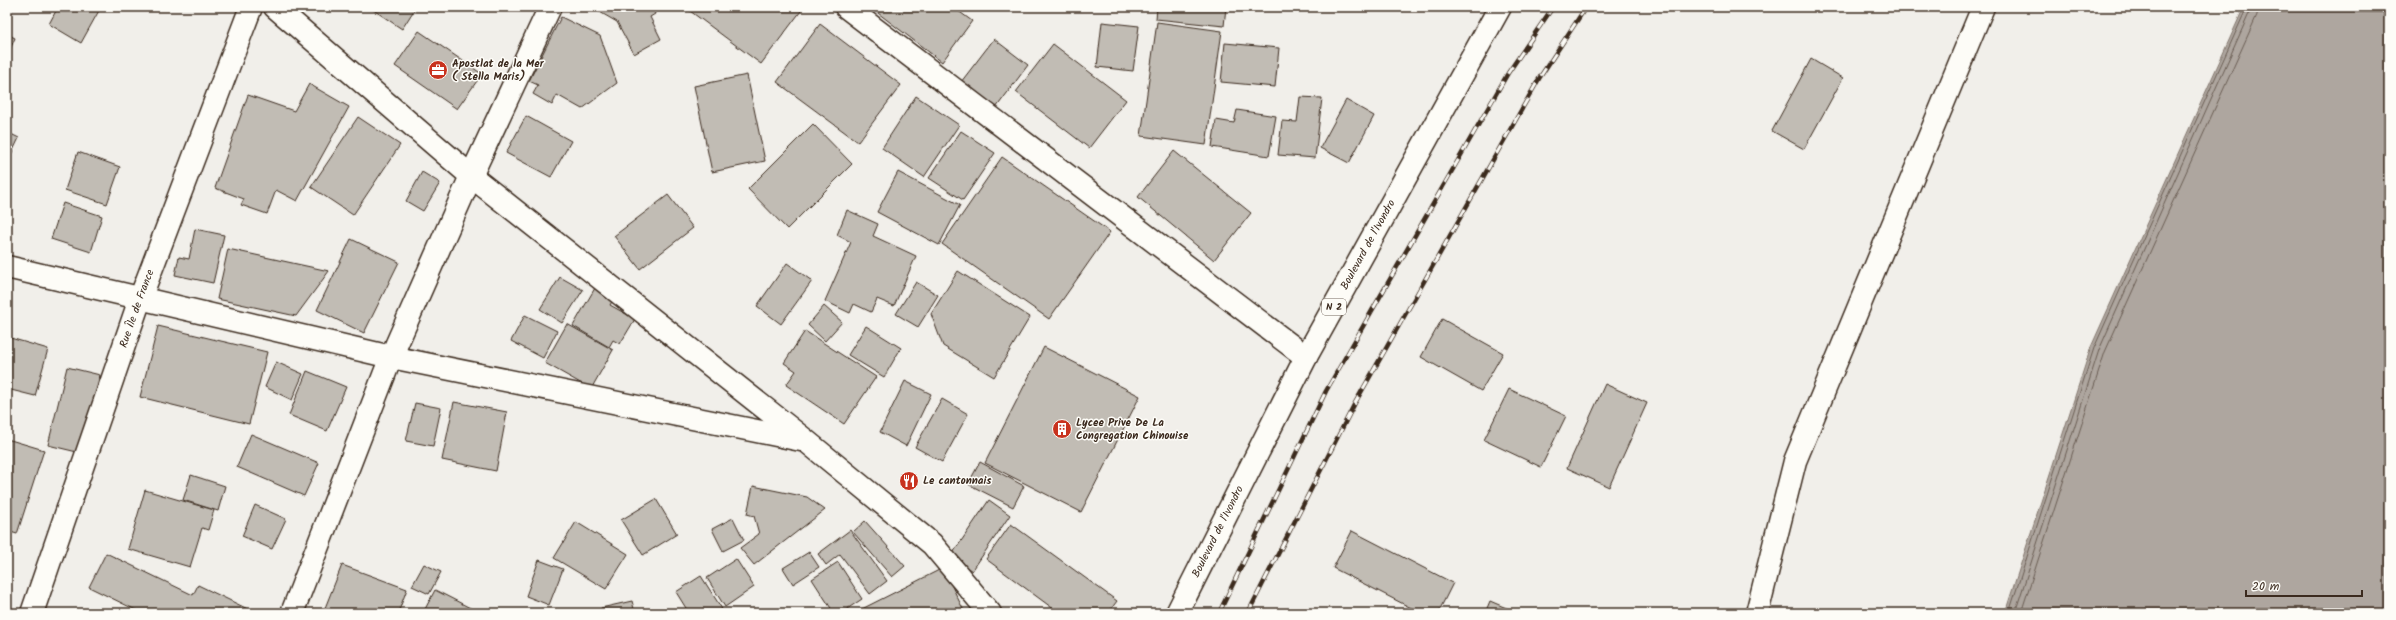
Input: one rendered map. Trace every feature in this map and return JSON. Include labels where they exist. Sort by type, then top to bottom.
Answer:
[{"type":"street","name":"Rue Île de France","points":[[32,613],[140,299],[251,7]]},
{"type":"street","points":[[276,7],[471,176],[805,440],[932,544],[990,613]]},
{"type":"street","points":[[292,613],[391,357],[471,176],[550,7]]},
{"type":"street","points":[[846,7],[1306,357]]},
{"type":"street","name":"Boulevard de l'Ivondro","points":[[1177,613],[1306,357],[1500,7]]},
{"type":"street","points":[[1757,613],[1795,461],[1983,7]]},
{"type":"street","points":[[7,267],[391,357],[805,440]]},
{"type":"water","points":[[2244,7],[2389,7],[2389,613],[2005,613],[2091,347]]},
{"type":"building","points":[[58,7],[101,7],[81,43],[49,24]]},
{"type":"building","points":[[369,7],[416,7],[402,29]]},
{"type":"building","points":[[591,7],[653,7],[655,14],[650,17],[661,39],[634,54],[617,22]]},
{"type":"building","points":[[694,7],[804,7],[761,64],[690,11]]},
{"type":"building","points":[[876,7],[953,7],[972,21],[942,62],[874,10]]},
{"type":"building","points":[[1157,7],[1226,7],[1224,26],[1156,19]]},
{"type":"building","points":[[561,17],[600,36],[617,83],[582,109],[557,95],[552,105],[533,94],[538,85],[529,81]]},
{"type":"building","points":[[1102,22],[1139,26],[1133,71],[1097,67]]},
{"type":"building","points":[[1157,22],[1222,31],[1206,145],[1141,136]]},
{"type":"building","points":[[820,24],[901,85],[858,142],[777,82]]},
{"type":"building","name":"Apostlat de la Mer ( Stella Maris)","points":[[419,31],[482,74],[457,109],[395,66]]},
{"type":"building","points":[[7,34],[15,38],[7,56]]},
{"type":"building","points":[[994,39],[1028,65],[996,108],[961,82]]},
{"type":"building","points":[[1225,43],[1279,48],[1275,87],[1221,82]]},
{"type":"building","points":[[1053,44],[1126,100],[1089,148],[1016,92]]},
{"type":"building","points":[[1811,59],[1843,78],[1804,149],[1772,131]]},
{"type":"building","points":[[747,75],[765,161],[712,172],[694,86]]},
{"type":"building","points":[[309,84],[349,107],[297,201],[276,190],[267,214],[241,205],[244,199],[215,188],[248,95],[294,111]]},
{"type":"building","points":[[916,96],[959,125],[924,177],[882,148]]},
{"type":"building","points":[[1300,97],[1322,98],[1315,158],[1278,155],[1282,121],[1297,122]]},
{"type":"building","points":[[1346,100],[1374,116],[1349,163],[1320,148]]},
{"type":"building","points":[[1237,110],[1276,116],[1269,156],[1212,147],[1216,120],[1234,123]]},
{"type":"building","points":[[526,116],[571,141],[551,177],[506,153]]},
{"type":"building","points":[[358,117],[400,145],[353,215],[311,187]]},
{"type":"building","points":[[813,124],[852,164],[787,229],[748,189]]},
{"type":"building","points":[[961,131],[995,153],[963,200],[929,178]]},
{"type":"building","points":[[7,132],[19,138],[7,163]]},
{"type":"building","points":[[1174,151],[1251,213],[1214,260],[1138,197]]},
{"type":"building","points":[[78,152],[120,167],[107,204],[65,190]]},
{"type":"building","points":[[1002,157],[1110,232],[1049,319],[942,244]]},
{"type":"building","points":[[422,172],[440,183],[423,211],[406,201]]},
{"type":"building","points":[[898,172],[960,205],[939,245],[877,212]]},
{"type":"building","points":[[668,195],[693,228],[640,269],[614,236]]},
{"type":"building","points":[[63,203],[102,216],[91,252],[51,239]]},
{"type":"building","points":[[847,210],[878,224],[873,236],[916,256],[894,306],[877,299],[871,312],[854,304],[850,313],[825,301],[851,242],[837,235]]},
{"type":"building","points":[[195,229],[224,235],[213,283],[175,275],[179,257],[189,259]]},
{"type":"building","points":[[351,239],[399,262],[364,333],[317,310]]},
{"type":"building","points":[[228,249],[329,271],[296,316],[217,299]]},
{"type":"building","points":[[787,263],[812,281],[781,324],[757,306]]},
{"type":"building","points":[[958,271],[1030,317],[994,377],[943,346],[931,314]]},
{"type":"building","points":[[560,277],[583,290],[562,323],[540,309]]},
{"type":"building","points":[[916,282],[938,295],[918,327],[896,314]]},
{"type":"building","points":[[595,288],[614,298],[610,305],[635,319],[620,344],[613,340],[609,347],[573,326]]},
{"type":"building","points":[[824,306],[842,322],[825,341],[808,325]]},
{"type":"building","points":[[525,315],[557,331],[543,358],[511,341]]},
{"type":"building","points":[[1442,319],[1503,353],[1481,391],[1421,357]]},
{"type":"building","points":[[567,324],[613,350],[591,389],[545,363]]},
{"type":"building","points":[[158,326],[267,352],[249,424],[140,397]]},
{"type":"building","points":[[866,326],[901,348],[884,377],[848,355]]},
{"type":"building","points":[[805,331],[876,377],[844,424],[786,385],[796,371],[784,363]]},
{"type":"building","points":[[7,337],[48,349],[35,396],[7,389]]},
{"type":"building","name":"Lycee Prive De La Congregation Chinouise","points":[[1044,347],[1140,396],[1081,512],[985,463]]},
{"type":"building","points":[[276,362],[303,374],[292,400],[265,387]]},
{"type":"building","points":[[67,367],[100,375],[81,453],[48,445]]},
{"type":"building","points":[[307,371],[346,387],[327,431],[289,415]]},
{"type":"building","points":[[905,381],[931,394],[906,446],[880,432]]},
{"type":"building","points":[[1605,384],[1647,403],[1609,487],[1567,468]]},
{"type":"building","points":[[1509,389],[1566,416],[1541,467],[1484,440]]},
{"type":"building","points":[[942,399],[968,414],[942,462],[915,447]]},
{"type":"building","points":[[454,402],[507,412],[496,471],[442,460]]},
{"type":"building","points":[[415,403],[441,408],[433,446],[406,441]]},
{"type":"building","points":[[251,434],[319,463],[304,496],[237,467]]},
{"type":"building","points":[[7,439],[44,450],[17,534],[7,531]]},
{"type":"building","points":[[980,462],[1024,486],[1013,507],[968,484]]},
{"type":"building","points":[[191,475],[225,486],[218,511],[183,500]]},
{"type":"building","points":[[753,486],[807,497],[825,510],[754,565],[740,548],[759,534],[754,516],[747,514]]},
{"type":"building","points":[[145,490],[214,510],[208,530],[202,528],[190,567],[128,549]]},
{"type":"building","points":[[656,499],[677,534],[643,555],[621,520]]},
{"type":"building","points":[[989,500],[1010,515],[972,571],[951,556]]},
{"type":"building","points":[[255,505],[286,519],[272,549],[242,536]]},
{"type":"building","points":[[733,518],[744,540],[723,551],[712,529]]},
{"type":"building","points":[[865,521],[905,566],[892,577],[853,532]]},
{"type":"building","points":[[576,522],[628,554],[606,589],[554,558]]},
{"type":"building","points":[[1011,524],[1117,601],[1108,613],[1059,613],[986,559]]},
{"type":"building","points":[[850,530],[887,581],[870,594],[840,554],[826,565],[818,554]]},
{"type":"building","points":[[1352,531],[1453,583],[1438,613],[1421,613],[1333,568]]},
{"type":"building","points":[[809,552],[819,567],[793,584],[783,568]]},
{"type":"building","points":[[106,553],[193,595],[198,585],[256,613],[142,613],[89,587]]},
{"type":"building","points":[[736,559],[754,587],[725,607],[707,578]]},
{"type":"building","points":[[539,560],[563,569],[549,605],[526,596]]},
{"type":"building","points":[[838,562],[862,599],[841,613],[834,613],[812,579]]},
{"type":"building","points":[[424,564],[441,572],[429,594],[412,586]]},
{"type":"building","points":[[342,565],[407,589],[398,613],[323,613]]},
{"type":"building","points":[[943,568],[965,613],[854,613]]},
{"type":"building","points":[[701,576],[722,609],[716,613],[689,613],[676,592]]},
{"type":"building","points":[[435,590],[480,613],[423,613]]},
{"type":"building","points":[[632,601],[635,613],[602,613],[601,608]]},
{"type":"building","points":[[1490,601],[1518,613],[1485,613]]},
{"type":"railway","points":[[1219,613],[1326,391],[1508,73],[1553,7]]},
{"type":"railway","points":[[1248,613],[1355,403],[1540,77],[1586,7]]},
{"type":"place","name":"Apostlat de la Mer ( Stella Maris)","points":[[438,70]]},
{"type":"place","name":"Lycee Prive De La Congregation Chinouise","points":[[1062,429]]},
{"type":"place","name":"Le cantonnais","points":[[909,481]]}]
